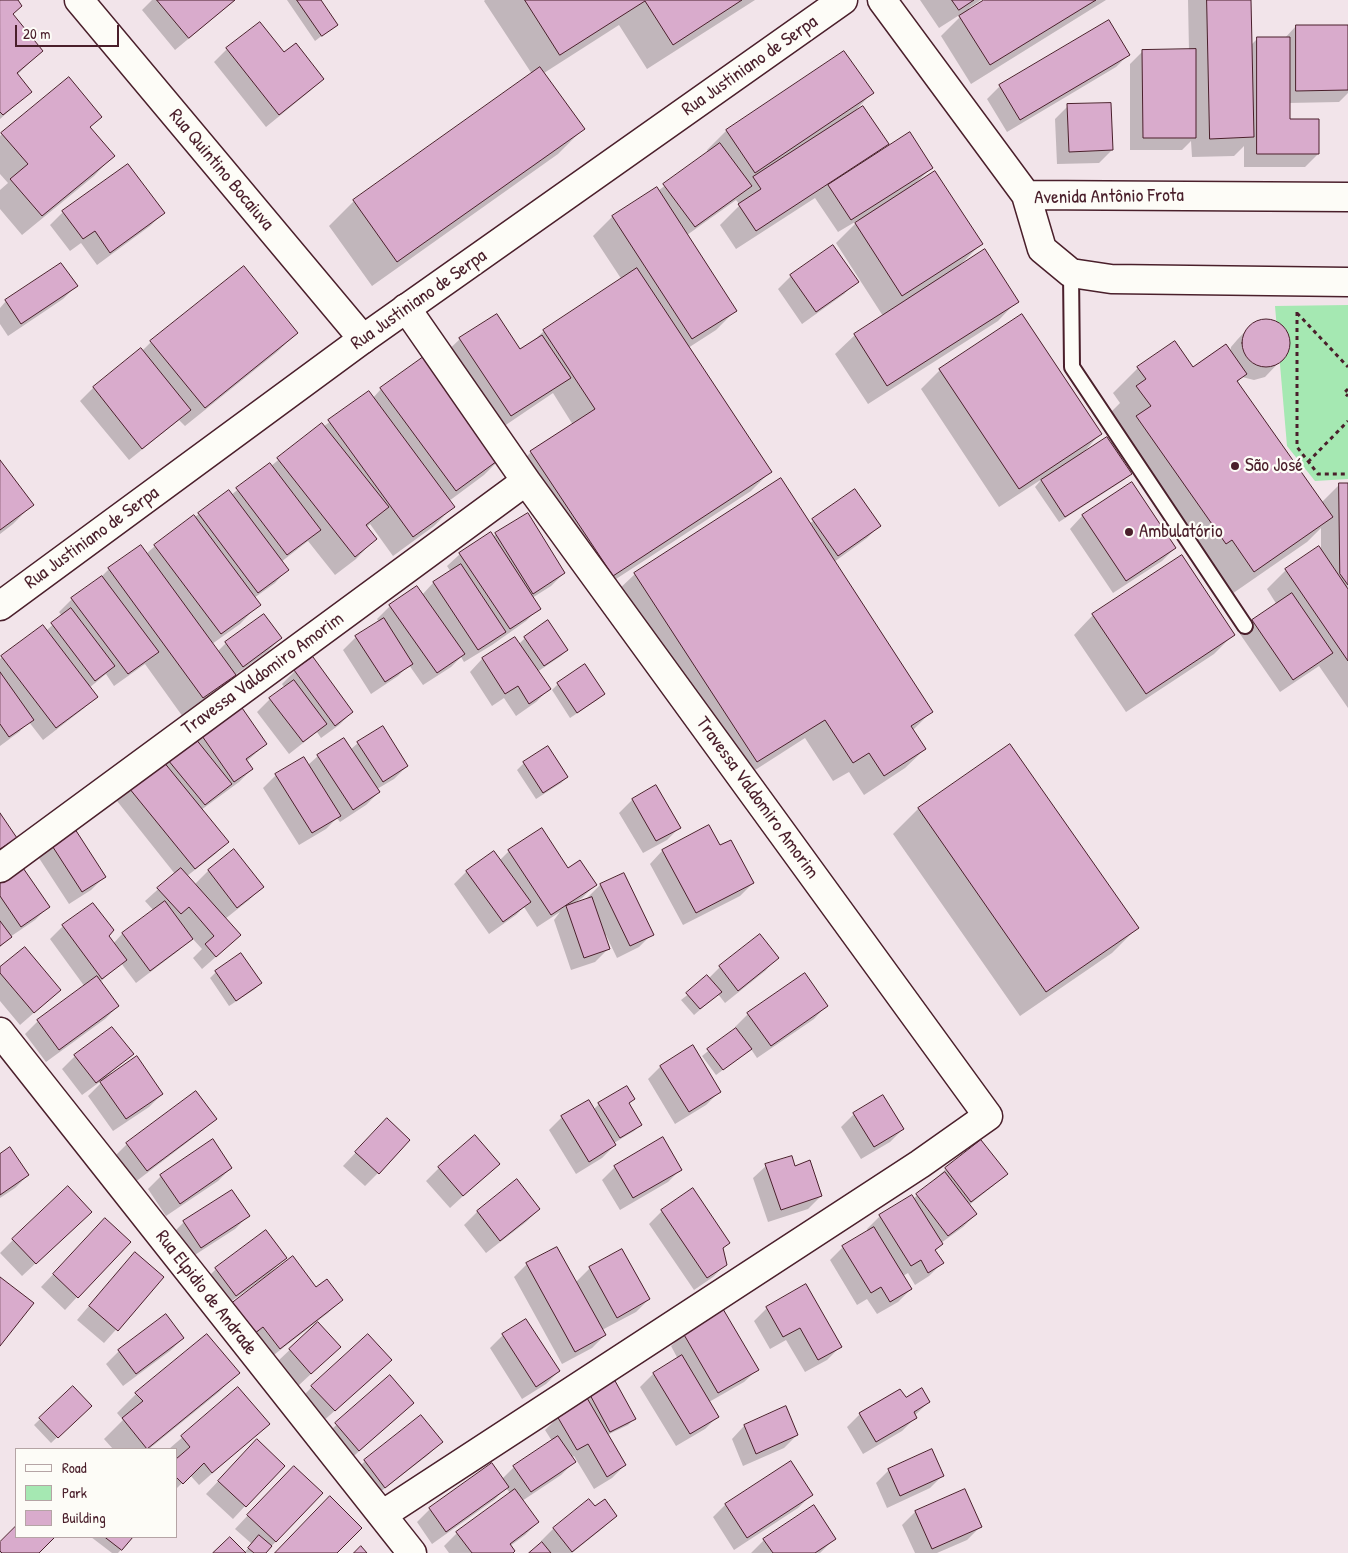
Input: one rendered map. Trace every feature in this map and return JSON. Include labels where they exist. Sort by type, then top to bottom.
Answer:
[{"type":"street","name":"Rua Quintino Bocaiuva","points":[[79,0],[363,339]]},
{"type":"street","name":"Rua Justiniano de Serpa","points":[[0,606],[406,308],[844,0]]},
{"type":"street","points":[[882,0],[1026,195]]},
{"type":"street","name":"Avenida Antônio Frota","points":[[1071,273],[1042,249],[1026,195],[1348,197]]},
{"type":"street","points":[[1071,273],[1111,279],[1348,282]]},
{"type":"street","name":"Travessa Valdomiro Amorim","points":[[382,1515],[920,1164],[988,1116],[526,480],[406,308]]},
{"type":"street","name":"Travessa Valdomiro Amorim","points":[[0,868],[526,480]]},
{"type":"street","name":"Rua Elpidio de Andrade","points":[[0,1032],[412,1553]]},
{"type":"lane","points":[[1071,273],[1072,367],[1245,626]]},
{"type":"path","points":[[1296,312],[1305,312]]},
{"type":"path","points":[[1296,312],[1348,368]]},
{"type":"path","points":[[1296,312],[1297,447],[1318,474],[1348,474]]},
{"type":"path","points":[[1348,389],[1344,393],[1348,396]]},
{"type":"path","points":[[1308,462],[1348,421]]},
{"type":"green space","points":[[1348,305],[1348,479],[1315,481],[1287,446],[1275,306]]},
{"type":"building","points":[[0,0],[18,0],[22,6],[13,14],[43,51],[17,73],[32,92],[3,115],[0,112]]},
{"type":"building","points":[[157,0],[235,0],[189,38]]},
{"type":"building","points":[[297,0],[321,0],[338,25],[322,36]]},
{"type":"building","points":[[525,0],[742,0],[673,45],[645,1],[560,55]]},
{"type":"building","points":[[952,0],[974,0],[959,10]]},
{"type":"building","points":[[984,0],[1096,0],[990,65],[959,16]]},
{"type":"building","points":[[1207,0],[1251,0],[1254,137],[1210,139]]},
{"type":"building","points":[[1109,20],[1130,55],[1020,120],[999,85]]},
{"type":"building","points":[[260,22],[284,52],[296,43],[324,79],[279,115],[226,48]]},
{"type":"building","points":[[1296,25],[1348,25],[1348,90],[1296,91]]},
{"type":"building","points":[[1257,37],[1290,37],[1290,119],[1319,119],[1319,154],[1257,154]]},
{"type":"building","points":[[1196,49],[1196,138],[1143,138],[1142,50]]},
{"type":"building","points":[[844,51],[874,93],[755,173],[726,130]]},
{"type":"building","points":[[540,67],[585,129],[397,262],[353,200]]},
{"type":"building","points":[[69,77],[102,117],[90,127],[115,156],[42,216],[10,179],[28,164],[1,133]]},
{"type":"building","points":[[1111,103],[1113,150],[1069,152],[1067,104]]},
{"type":"building","points":[[863,106],[889,144],[756,231],[738,204],[761,189],[753,177]]},
{"type":"building","points":[[910,132],[933,168],[851,220],[828,185]]},
{"type":"building","points":[[720,143],[752,186],[695,227],[663,184]]},
{"type":"building","points":[[128,164],[165,213],[110,253],[95,231],[83,239],[62,211]]},
{"type":"building","points":[[935,171],[983,244],[902,296],[855,223]]},
{"type":"building","points":[[657,187],[737,311],[692,339],[612,216]]},
{"type":"building","points":[[833,245],[859,282],[816,312],[790,275]]},
{"type":"building","points":[[985,249],[1019,302],[887,386],[854,334]]},
{"type":"building","points":[[61,263],[78,286],[21,324],[5,300]]},
{"type":"building","points":[[244,266],[298,333],[205,408],[150,341]]},
{"type":"building","points":[[637,268],[772,472],[613,576],[530,451],[595,409],[543,330]]},
{"type":"building","points":[[497,314],[520,349],[542,335],[571,378],[511,416],[459,338]]},
{"type":"building","points":[[1022,314],[1102,434],[1019,489],[939,369]]},
{"type":"building","points":[[1261,319],[1271,319],[1283,326],[1290,338],[1290,348],[1283,360],[1271,367],[1261,367],[1253,363],[1246,356],[1242,348],[1242,338],[1246,330],[1253,323]]},
{"type":"building","name":"São José","points":[[1175,341],[1193,367],[1226,344],[1247,374],[1237,381],[1333,517],[1254,572],[1232,540],[1226,544],[1136,416],[1151,406],[1136,386],[1146,379],[1137,367]]},
{"type":"building","points":[[141,348],[191,410],[142,449],[93,387]]},
{"type":"building","points":[[429,353],[504,456],[456,491],[380,388]]},
{"type":"building","points":[[369,391],[455,507],[413,537],[328,420]]},
{"type":"building","points":[[322,423],[389,507],[366,525],[377,539],[355,557],[277,458]]},
{"type":"building","points":[[1107,437],[1132,474],[1065,517],[1041,480]]},
{"type":"building","points":[[0,460],[34,505],[0,530]]},
{"type":"building","points":[[270,463],[321,530],[287,555],[236,488]]},
{"type":"building","points":[[781,478],[933,712],[911,726],[926,749],[884,776],[869,753],[853,763],[825,720],[757,762],[634,573]]},
{"type":"building","name":"Ambulatório","points":[[1132,482],[1176,548],[1126,581],[1082,515]]},
{"type":"building","points":[[1339,483],[1348,483],[1348,585],[1340,574]]},
{"type":"building","points":[[855,489],[881,526],[838,556],[812,519]]},
{"type":"building","points":[[229,490],[289,570],[258,593],[198,513]]},
{"type":"building","points":[[528,513],[565,573],[533,594],[495,533]]},
{"type":"building","points":[[194,515],[261,605],[221,634],[154,545]]},
{"type":"building","points":[[491,532],[541,609],[510,629],[459,553]]},
{"type":"building","points":[[141,545],[236,675],[203,698],[108,568]]},
{"type":"building","points":[[1319,546],[1348,589],[1348,661],[1285,569]]},
{"type":"building","points":[[1182,555],[1235,635],[1146,694],[1092,614]]},
{"type":"building","points":[[461,564],[506,632],[478,650],[433,582]]},
{"type":"building","points":[[102,576],[159,652],[128,674],[71,598]]},
{"type":"building","points":[[417,586],[465,654],[437,673],[389,605]]},
{"type":"building","points":[[1292,593],[1333,653],[1293,680],[1252,620]]},
{"type":"building","points":[[71,608],[115,666],[95,681],[51,623]]},
{"type":"building","points":[[264,614],[282,638],[243,667],[225,642]]},
{"type":"building","points":[[384,618],[413,664],[385,682],[355,636]]},
{"type":"building","points":[[548,620],[568,650],[544,666],[524,637]]},
{"type":"building","points":[[43,625],[98,697],[56,728],[1,656]]},
{"type":"building","points":[[515,637],[551,689],[529,704],[518,686],[505,694],[482,658]]},
{"type":"building","points":[[313,657],[353,712],[335,726],[294,670]]},
{"type":"building","points":[[585,664],[605,694],[577,713],[557,683]]},
{"type":"building","points":[[0,672],[34,720],[9,737],[0,724]]},
{"type":"building","points":[[294,680],[327,724],[303,742],[269,698]]},
{"type":"building","points":[[240,705],[267,744],[246,759],[253,769],[234,782],[200,733]]},
{"type":"building","points":[[383,726],[408,766],[383,782],[357,742]]},
{"type":"building","points":[[195,738],[232,784],[205,805],[168,760]]},
{"type":"building","points":[[344,738],[380,792],[353,810],[317,755]]},
{"type":"building","points":[[1010,744],[1139,928],[1046,992],[918,808]]},
{"type":"building","points":[[548,746],[568,777],[543,793],[523,762]]},
{"type":"building","points":[[304,757],[341,816],[312,833],[275,774]]},
{"type":"building","points":[[163,761],[229,842],[195,869],[129,788]]},
{"type":"building","points":[[656,785],[681,828],[656,841],[632,799]]},
{"type":"building","points":[[0,813],[17,838],[0,849]]},
{"type":"building","points":[[709,825],[720,845],[731,840],[754,883],[696,913],[662,850]]},
{"type":"building","points":[[73,826],[106,877],[82,892],[49,841]]},
{"type":"building","points":[[542,828],[568,868],[580,860],[597,885],[551,915],[508,850]]},
{"type":"building","points":[[234,849],[264,887],[237,908],[208,870]]},
{"type":"building","points":[[494,851],[531,902],[503,922],[466,871]]},
{"type":"building","points":[[21,865],[50,907],[21,927],[0,896],[0,880]]},
{"type":"building","points":[[181,868],[241,935],[216,957],[205,944],[214,936],[189,907],[181,914],[157,888]]},
{"type":"building","points":[[624,873],[654,935],[630,946],[600,884]]},
{"type":"building","points":[[592,897],[610,949],[584,958],[566,906]]},
{"type":"building","points":[[165,901],[193,939],[150,971],[122,933]]},
{"type":"building","points":[[93,903],[114,930],[109,936],[127,960],[102,979],[62,925]]},
{"type":"building","points":[[0,921],[12,937],[0,946]]},
{"type":"building","points":[[760,934],[779,958],[738,991],[719,966]]},
{"type":"building","points":[[25,947],[61,990],[34,1013],[0,973],[0,967]]},
{"type":"building","points":[[241,953],[262,983],[236,1001],[215,971]]},
{"type":"building","points":[[805,973],[828,1006],[771,1046],[747,1013]]},
{"type":"building","points":[[707,975],[722,992],[700,1009],[686,993]]},
{"type":"building","points":[[97,976],[119,1006],[59,1050],[37,1020]]},
{"type":"building","points":[[112,1027],[134,1054],[96,1083],[74,1055]]},
{"type":"building","points":[[736,1028],[752,1049],[723,1070],[707,1049]]},
{"type":"building","points":[[693,1045],[721,1092],[689,1112],[660,1066]]},
{"type":"building","points":[[137,1056],[163,1094],[126,1119],[100,1082]]},
{"type":"building","points":[[627,1086],[635,1099],[629,1103],[642,1125],[620,1138],[598,1103]]},
{"type":"building","points":[[196,1091],[217,1119],[147,1171],[126,1143]]},
{"type":"building","points":[[883,1095],[904,1129],[874,1147],[853,1113]]},
{"type":"building","points":[[589,1100],[616,1145],[589,1162],[561,1116]]},
{"type":"building","points":[[387,1118],[410,1140],[379,1174],[355,1152]]},
{"type":"building","points":[[475,1135],[500,1164],[463,1196],[438,1167]]},
{"type":"building","points":[[663,1137],[682,1170],[633,1198],[614,1166]]},
{"type":"building","points":[[213,1139],[232,1168],[180,1204],[160,1175]]},
{"type":"building","points":[[981,1140],[1008,1174],[971,1202],[945,1168]]},
{"type":"building","points":[[10,1147],[29,1175],[0,1195],[0,1154]]},
{"type":"building","points":[[792,1156],[795,1166],[810,1160],[822,1196],[781,1210],[765,1164]]},
{"type":"building","points":[[945,1172],[977,1214],[948,1236],[916,1194]]},
{"type":"building","points":[[517,1179],[540,1209],[500,1241],[477,1211]]},
{"type":"building","points":[[68,1186],[92,1212],[36,1264],[12,1239]]},
{"type":"building","points":[[693,1188],[730,1243],[723,1248],[727,1265],[707,1278],[661,1210]]},
{"type":"building","points":[[232,1190],[250,1216],[201,1248],[183,1221]]},
{"type":"building","points":[[912,1195],[943,1244],[935,1250],[944,1263],[928,1273],[921,1260],[911,1266],[879,1215]]},
{"type":"building","points":[[105,1218],[131,1242],[78,1298],[53,1274]]},
{"type":"building","points":[[874,1227],[912,1289],[890,1302],[881,1287],[871,1293],[842,1246]]},
{"type":"building","points":[[266,1230],[287,1258],[236,1296],[215,1268]]},
{"type":"building","points":[[557,1247],[606,1335],[575,1352],[526,1263]]},
{"type":"building","points":[[622,1249],[650,1299],[617,1318],[589,1267]]},
{"type":"building","points":[[135,1252],[164,1277],[118,1331],[89,1306]]},
{"type":"building","points":[[293,1256],[316,1287],[327,1279],[343,1300],[280,1349],[263,1327],[250,1337],[227,1307]]},
{"type":"building","points":[[0,1277],[34,1303],[0,1346]]},
{"type":"building","points":[[806,1284],[842,1347],[818,1360],[800,1328],[783,1337],[766,1307]]},
{"type":"building","points":[[723,1309],[759,1370],[718,1393],[683,1333]]},
{"type":"building","points":[[166,1314],[184,1338],[136,1374],[118,1350]]},
{"type":"building","points":[[526,1319],[560,1371],[536,1387],[502,1334]]},
{"type":"building","points":[[318,1322],[341,1347],[311,1374],[289,1349]]},
{"type":"building","points":[[207,1334],[240,1373],[148,1448],[146,1448],[122,1418],[143,1401],[135,1393]]},
{"type":"building","points":[[368,1334],[392,1360],[335,1411],[311,1386]]},
{"type":"building","points":[[682,1355],[719,1417],[690,1434],[653,1373]]},
{"type":"building","points":[[390,1375],[414,1403],[359,1451],[335,1423]]},
{"type":"building","points":[[614,1379],[636,1419],[610,1432],[589,1393]]},
{"type":"building","points":[[73,1386],[92,1406],[58,1438],[39,1418]]},
{"type":"building","points":[[238,1387],[270,1424],[212,1473],[204,1463],[183,1484],[178,1479],[178,1457],[190,1447],[181,1436]]},
{"type":"building","points":[[922,1388],[930,1402],[914,1412],[917,1418],[876,1442],[859,1413],[900,1389],[906,1397]]},
{"type":"building","points":[[587,1398],[626,1465],[607,1477],[588,1444],[577,1450],[557,1416]]},
{"type":"building","points":[[786,1406],[798,1435],[756,1454],[744,1425]]},
{"type":"building","points":[[421,1415],[443,1442],[385,1488],[364,1460]]},
{"type":"building","points":[[558,1436],[576,1462],[531,1492],[513,1466]]},
{"type":"building","points":[[257,1439],[285,1466],[246,1507],[218,1481]]},
{"type":"building","points":[[932,1449],[944,1476],[900,1496],[888,1469]]},
{"type":"building","points":[[791,1461],[813,1495],[747,1538],[725,1504]]},
{"type":"building","points":[[492,1463],[509,1487],[446,1532],[429,1508]]},
{"type":"building","points":[[294,1466],[323,1493],[276,1542],[247,1515]]},
{"type":"building","points":[[515,1489],[539,1522],[510,1544],[515,1551],[513,1553],[472,1553],[456,1532]]},
{"type":"building","points":[[965,1489],[982,1527],[932,1549],[915,1511]]},
{"type":"building","points":[[330,1496],[362,1528],[337,1553],[275,1553]]},
{"type":"building","points":[[589,1499],[595,1506],[605,1499],[617,1516],[572,1552],[553,1528]]},
{"type":"building","points":[[814,1505],[836,1539],[815,1553],[773,1553],[763,1539]]},
{"type":"building","points":[[15,1527],[15,1538],[54,1538],[39,1553],[2,1553],[0,1551],[0,1542]]},
{"type":"building","points":[[259,1535],[272,1546],[266,1553],[254,1553],[248,1548]]},
{"type":"building","points":[[230,1537],[246,1553],[213,1553]]},
{"type":"building","points":[[106,1538],[132,1538],[122,1550]]},
{"type":"building","points":[[542,1542],[551,1553],[529,1553]]},
{"type":"building","points":[[361,1546],[367,1553],[354,1553]]},
{"type":"place","name":"São José","points":[[1235,466]]},
{"type":"place","name":"Ambulatório","points":[[1129,532]]}]
